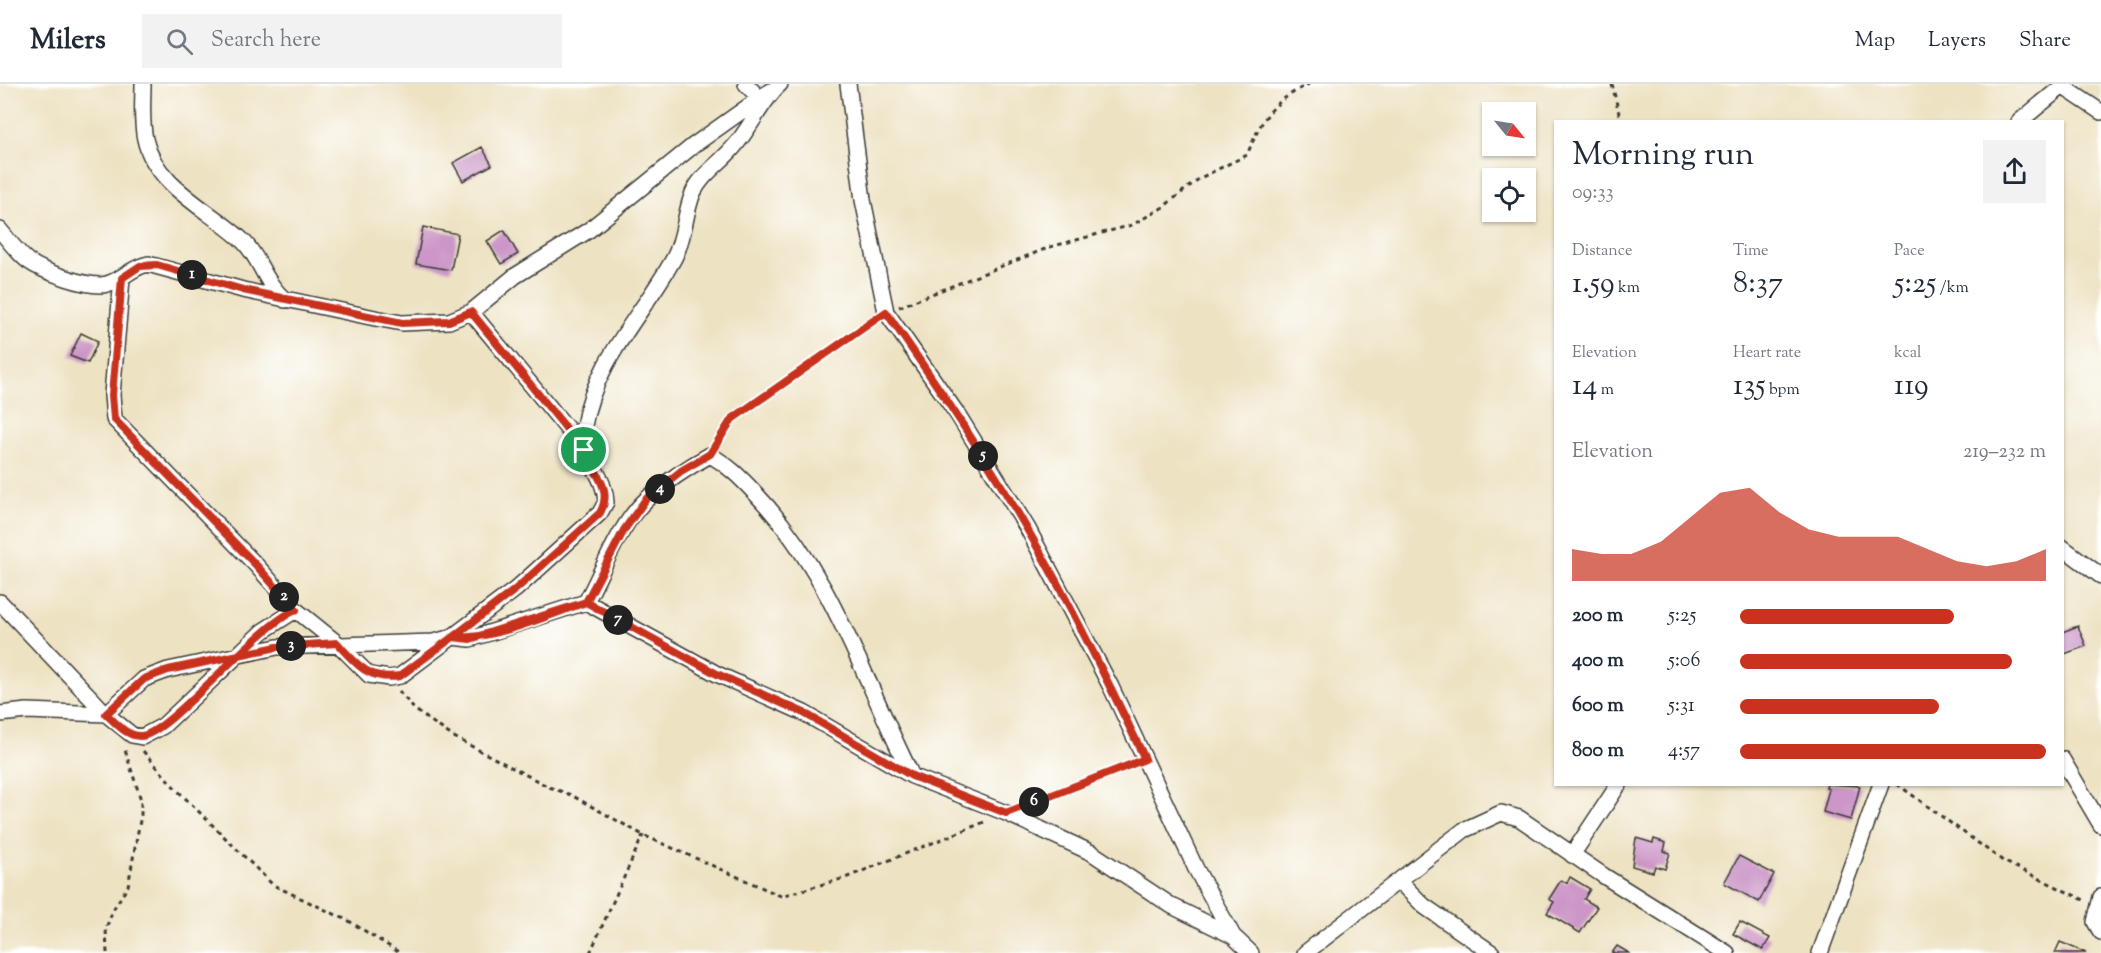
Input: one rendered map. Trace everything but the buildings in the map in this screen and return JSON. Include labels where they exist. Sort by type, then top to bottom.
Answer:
[{"type":"street","points":[[143,84],[145,140],[150,153],[187,200],[228,227],[247,246],[269,283],[285,300]]},
{"type":"street","points":[[746,84],[759,98]]},
{"type":"street","points":[[848,84],[863,200],[886,312],[958,415],[1028,530],[1111,687],[1196,869],[1233,936]]},
{"type":"street","points":[[0,230],[28,261],[58,274],[93,285],[106,285],[148,264],[285,300],[402,323],[449,321],[471,312],[515,276],[589,230],[694,145],[779,85]]},
{"type":"street","points":[[584,450],[585,423],[596,390],[617,345],[674,258],[682,240],[693,193],[706,174],[749,129],[779,85]]},
{"type":"street","points":[[2021,120],[2063,85],[2101,112]]},
{"type":"street","points":[[122,278],[112,395],[114,419],[256,565],[296,610],[337,643],[360,669],[369,675],[389,678],[404,674],[516,589],[600,513],[606,502],[606,493],[584,450],[471,312]]},
{"type":"street","points":[[0,714],[27,711],[106,714],[144,679],[168,670],[277,647],[337,643],[433,642],[453,637],[470,639],[586,602],[624,530],[646,499],[681,471],[710,454],[728,465],[777,515],[808,560],[854,645],[882,715],[912,776]]},
{"type":"street","points":[[2064,548],[2101,576]]},
{"type":"street","points":[[0,602],[106,714],[126,731],[142,737],[163,726],[263,631],[296,610]]},
{"type":"street","points":[[586,602],[717,674],[804,713],[912,776],[1006,813],[1092,853],[1172,906],[1233,936],[1251,953]]},
{"type":"street","points":[[2064,762],[2101,825]]},
{"type":"street","points":[[1572,855],[1618,786]]},
{"type":"street","points":[[1820,953],[1880,786]]},
{"type":"street","points":[[1305,953],[1464,830],[1501,813],[1509,813],[1727,953]]},
{"type":"street","points":[[1399,881],[1424,906],[1492,953]]},
{"type":"street","points":[[2100,901],[2095,922],[2101,933]]},
{"type":"path","points":[[710,454],[732,419],[886,312],[1050,247],[1132,225],[1162,208],[1200,178],[1247,154],[1258,126],[1282,97],[1309,84]]},
{"type":"path","points":[[1612,84],[1621,120]]},
{"type":"path","points":[[389,678],[414,709],[452,736],[549,787],[571,795],[643,835],[781,896],[846,878],[1145,759]]},
{"type":"path","points":[[107,953],[106,928],[114,908],[128,886],[141,815],[141,800],[124,748],[126,731]]},
{"type":"path","points":[[126,731],[176,789],[273,885],[349,921],[400,953]]},
{"type":"path","points":[[1900,786],[2003,861],[2053,887],[2100,901]]},
{"type":"path","points":[[590,953],[643,835]]},
{"type":"route","points":[[584,450],[488,336],[471,312],[449,321],[402,323],[331,307],[285,300],[157,265],[140,266],[122,278],[112,395],[114,419],[256,565],[296,610],[263,631],[238,656],[163,726],[152,733],[142,737],[132,735],[120,728],[106,714],[144,679],[168,670],[238,656],[277,647],[337,643],[360,669],[369,675],[389,678],[400,676],[453,637],[470,639],[586,602],[624,530],[646,499],[681,471],[710,454],[732,419],[747,407],[886,312],[958,415],[1028,530],[1111,687],[1145,759],[1006,813],[912,776],[804,713],[717,674],[586,602],[528,621],[470,639],[453,637],[516,589],[600,513],[606,502],[606,493],[603,482],[584,450]]}]
